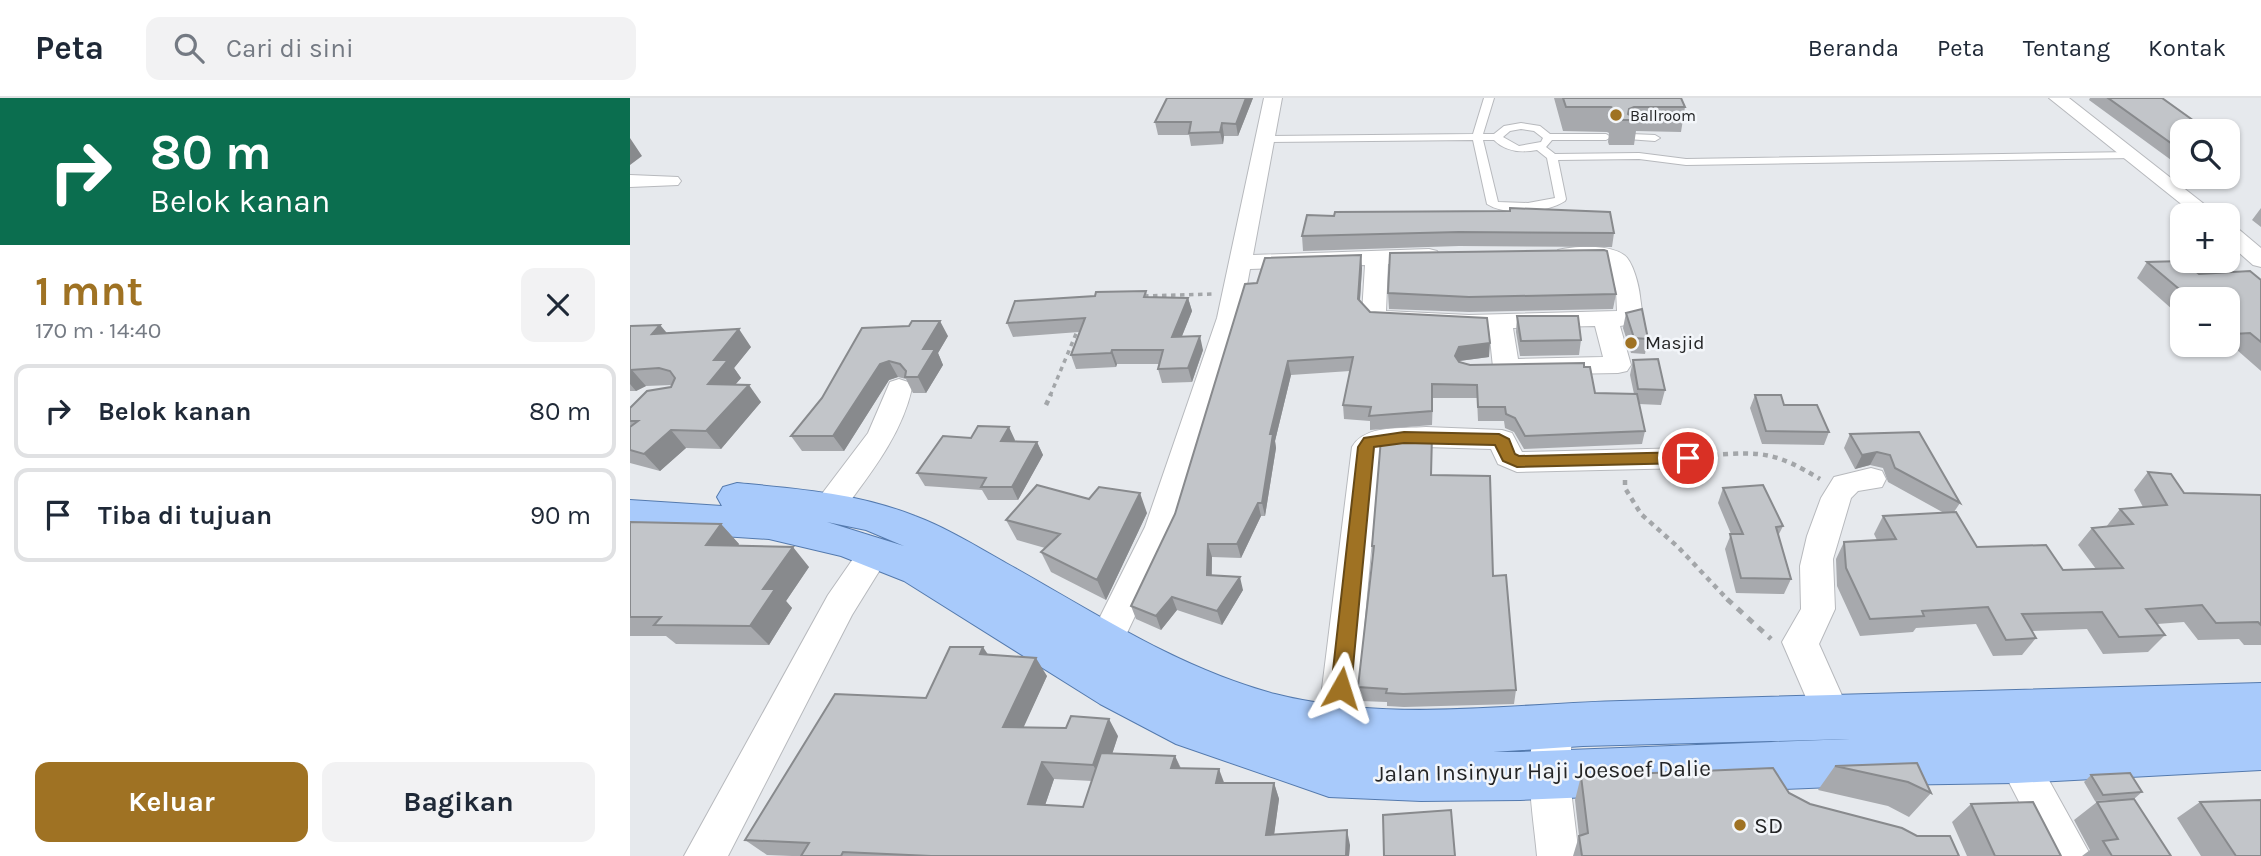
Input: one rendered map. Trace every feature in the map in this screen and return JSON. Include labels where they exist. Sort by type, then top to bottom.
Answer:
[{"type":"main road","name":"Jalan Insinyur Haji Joesoef Dalie","points":[[630,490],[748,497],[829,507],[871,516],[923,537],[1148,665],[1223,698],[1275,716],[1336,729],[1433,733],[1554,726],[1833,718],[2259,739]]},
{"type":"main road","name":"Jalan Insinyur Haji Joesoef Dalie","points":[[630,515],[769,524],[848,542],[919,569],[1117,689],[1193,728],[1329,773],[1421,777],[1549,774],[1779,783],[2016,759],[2259,739]]},
{"type":"street","points":[[1106,641],[1161,527],[1202,405],[1242,262],[1273,98]]},
{"type":"street","points":[[2058,98],[2192,203]]},
{"type":"street","points":[[630,181],[671,181]]},
{"type":"street","points":[[2240,242],[2261,260]]},
{"type":"street","points":[[1377,258],[1374,313],[1382,319],[1606,320],[1627,319],[1631,316],[1628,290],[1617,260],[1605,255],[1536,255]]},
{"type":"street","points":[[1242,262],[1445,256]]},
{"type":"street","points":[[1606,320],[1618,365]]},
{"type":"street","points":[[1500,321],[1494,368],[1646,364]]},
{"type":"street","points":[[829,507],[882,432],[897,400],[899,388]]},
{"type":"street","points":[[1336,729],[1356,531],[1366,447],[1370,442],[1404,437],[1502,440],[1506,454],[1517,462],[1688,458]]},
{"type":"street","points":[[1833,718],[1800,642],[1813,625],[1818,610],[1818,551],[1839,490],[1852,482],[1871,479]]},
{"type":"street","points":[[705,856],[840,605],[875,552]]},
{"type":"street","points":[[1554,726],[1549,774],[1558,856]]},
{"type":"street","points":[[2016,759],[2070,856]]},
{"type":"lane","points":[[1489,98],[1477,136],[1493,204],[1557,204],[1562,199],[1552,157]]},
{"type":"lane","points":[[1267,139],[1497,137],[1507,128],[1521,126],[1537,128],[1548,137],[1606,137]]},
{"type":"lane","points":[[1497,137],[1503,144],[1516,149],[1539,147],[1548,141],[1548,137]]},
{"type":"lane","points":[[1631,137],[1655,138]]},
{"type":"lane","points":[[1539,147],[1552,157],[1639,156],[1686,162],[2134,155]]},
{"type":"path","points":[[1139,296],[1234,293]]},
{"type":"path","points":[[1046,405],[1082,321]]},
{"type":"path","points":[[1688,458],[1763,450],[1780,454],[1839,490]]},
{"type":"path","points":[[1626,458],[1625,488],[1642,514],[1678,547],[1712,586],[1774,641],[1800,642]]},
{"type":"building","points":[[1167,98],[1246,98],[1236,124],[1222,123],[1220,132],[1189,133],[1191,122],[1155,122]]},
{"type":"building","points":[[1563,98],[1681,98],[1685,107],[1634,107],[1629,109],[1628,114],[1638,120],[1612,120],[1611,117],[1617,111],[1611,107],[1566,107]]},
{"type":"building","points":[[2108,98],[2162,98],[2191,119],[2170,119],[2170,142]]},
{"type":"building","points":[[1510,208],[1610,212],[1614,233],[1459,232],[1302,236],[1307,215],[1334,216],[1335,212],[1510,211]]},
{"type":"building","points":[[1607,251],[1616,294],[1469,297],[1388,293],[1390,253]]},
{"type":"building","points":[[1361,255],[1358,299],[1370,312],[1487,318],[1490,343],[1459,347],[1455,356],[1459,362],[1470,365],[1584,363],[1584,367],[1590,367],[1595,393],[1637,394],[1645,431],[1525,436],[1515,418],[1506,414],[1505,407],[1478,407],[1477,385],[1432,384],[1432,411],[1369,416],[1371,407],[1343,405],[1353,357],[1288,361],[1270,434],[1273,434],[1262,503],[1258,503],[1237,544],[1208,544],[1207,575],[1240,577],[1217,611],[1172,597],[1156,616],[1131,606],[1175,514],[1245,284],[1257,283],[1265,258]]},
{"type":"building","points":[[2170,261],[2170,273],[2250,271],[2261,280],[2261,342],[2250,333],[2240,334],[2240,287],[2177,287],[2147,262]]},
{"type":"building","points":[[1146,291],[1144,297],[1188,298],[1172,337],[1200,336],[1188,368],[1158,369],[1163,350],[1112,350],[1111,353],[1071,355],[1085,318],[1007,323],[1015,301],[1095,296],[1096,292]]},
{"type":"building","points":[[1642,309],[1648,339],[1634,338],[1626,313]]},
{"type":"building","points":[[1517,316],[1578,316],[1581,340],[1521,341]]},
{"type":"building","points":[[912,321],[940,321],[923,349],[935,349],[918,377],[905,377],[906,371],[900,364],[889,361],[880,364],[833,436],[791,436],[822,398],[862,328],[909,326]]},
{"type":"building","points":[[660,325],[652,334],[739,329],[714,360],[728,360],[708,384],[749,385],[706,431],[671,430],[644,454],[630,450],[630,427],[638,421],[630,421],[630,408],[647,391],[671,387],[675,378],[670,371],[659,368],[630,370],[630,326]]},
{"type":"building","points":[[1658,359],[1665,390],[1638,389],[1633,360]]},
{"type":"building","points":[[1755,395],[1781,395],[1784,405],[1817,405],[1829,432],[1766,431]]},
{"type":"building","points":[[978,426],[1009,427],[1001,441],[1037,442],[1012,487],[981,487],[986,478],[917,473],[943,436],[971,438]]},
{"type":"building","points":[[1919,432],[1960,503],[1895,468],[1890,455],[1877,452],[1862,455],[1850,434]]},
{"type":"building","points":[[1432,435],[1431,475],[1490,476],[1493,576],[1506,575],[1516,690],[1403,694],[1386,693],[1387,689],[1358,687],[1374,546],[1381,439]]},
{"type":"building","points":[[2148,472],[2171,474],[2184,493],[2261,495],[2261,625],[2258,622],[2216,623],[2202,605],[2146,609],[2165,635],[2119,637],[2102,612],[2022,614],[2036,638],[2006,640],[1988,607],[1922,611],[1924,616],[1870,619],[1846,568],[1844,542],[1896,539],[1883,516],[1956,512],[1977,547],[2046,545],[2063,570],[2123,568],[2092,528],[2133,524],[2120,509],[2167,505]]},
{"type":"building","points":[[1037,485],[1089,499],[1099,487],[1140,493],[1097,580],[1041,552],[1060,534],[1006,520]]},
{"type":"building","points":[[1763,485],[1783,526],[1776,527],[1791,579],[1741,578],[1730,534],[1743,534],[1723,488]]},
{"type":"building","points":[[630,522],[721,524],[706,545],[793,547],[763,589],[775,589],[750,626],[654,625],[661,617],[630,617]]},
{"type":"building","points":[[950,647],[983,647],[980,654],[1036,658],[1003,727],[1066,728],[1071,716],[1109,719],[1093,765],[1042,762],[1028,804],[1083,807],[1101,753],[1175,756],[1171,768],[1219,769],[1216,783],[1274,783],[1266,835],[1347,830],[1346,856],[931,856],[843,852],[841,856],[801,856],[809,843],[745,840],[835,694],[926,698]]},
{"type":"building","points":[[1917,763],[1931,793],[1908,782],[1835,766]]},
{"type":"building","name":"SD","points":[[1773,768],[1789,793],[1810,804],[1902,828],[1917,836],[1950,836],[1959,856],[1582,856],[1579,836],[1588,833],[1581,776]]},
{"type":"building","points":[[2130,773],[2142,792],[2103,795],[2091,775]]},
{"type":"building","points":[[2134,799],[2171,856],[2112,856],[2103,841],[2118,839],[2097,802]]},
{"type":"building","points":[[2261,800],[2261,856],[2236,856],[2200,802]]},
{"type":"building","points":[[2033,802],[2061,856],[1995,856],[1971,804]]},
{"type":"building","points":[[1451,810],[1455,856],[1384,856],[1383,815]]},
{"type":"place","name":"Ballroom","points":[[1616,115]]},
{"type":"place","name":"Masjid","points":[[1631,343]]},
{"type":"place","name":"SD","points":[[1740,825]]},
{"type":"route","points":[[1341,688],[1356,531],[1366,447],[1370,442],[1404,437],[1502,440],[1508,457],[1517,462],[1688,458]]}]
